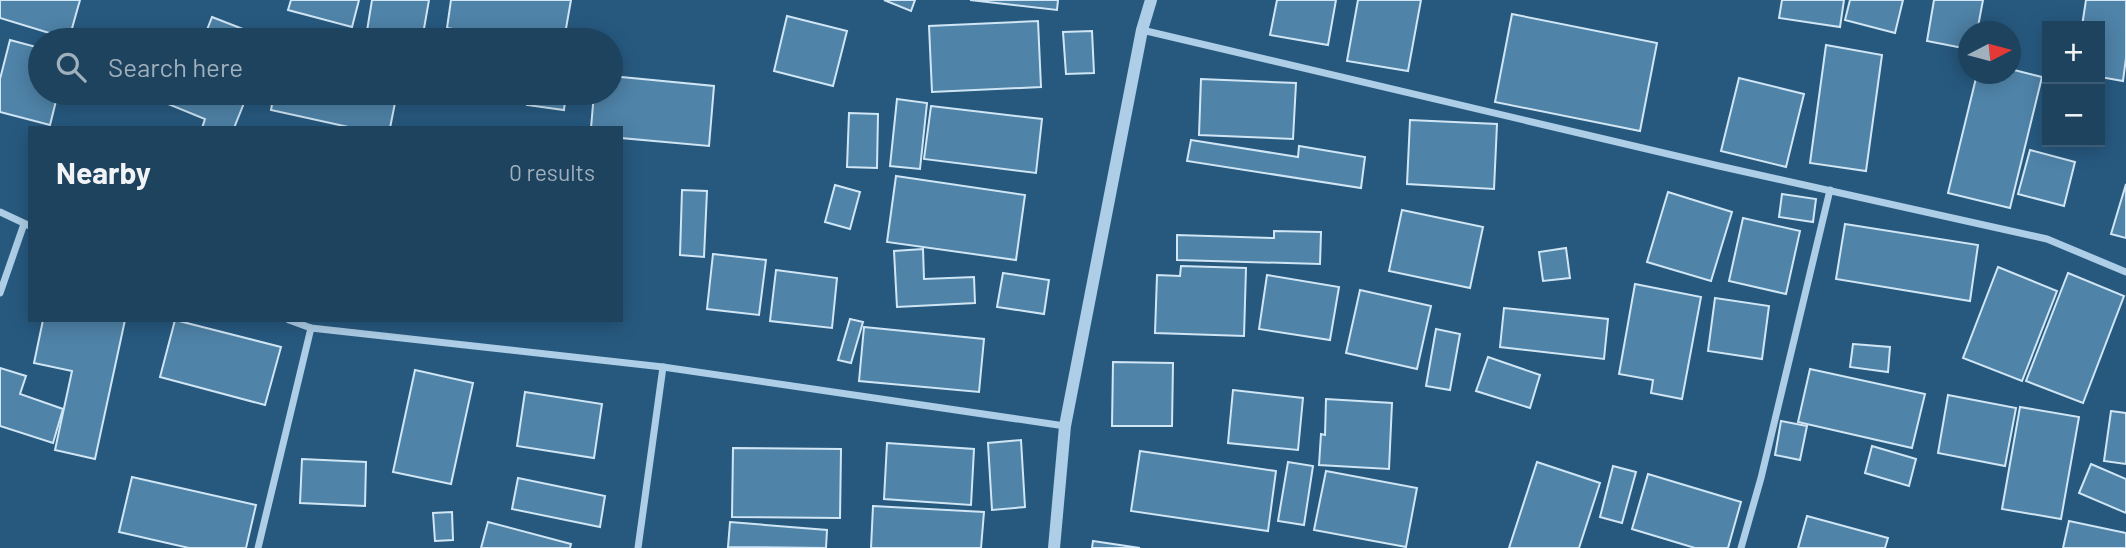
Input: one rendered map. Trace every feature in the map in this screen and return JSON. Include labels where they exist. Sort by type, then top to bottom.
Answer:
[{"type":"street","points":[[1054,548],[1065,426],[1142,30],[1151,0]]},
{"type":"street","points":[[1142,30],[2047,239],[2126,272]]},
{"type":"street","points":[[1741,548],[1761,478],[1830,190]]},
{"type":"street","points":[[0,212],[27,225],[0,293]]},
{"type":"street","points":[[294,322],[311,328],[663,367],[1065,426]]},
{"type":"street","points":[[258,548],[311,328]]},
{"type":"street","points":[[638,548],[663,367]]},
{"type":"building","points":[[0,0],[80,0],[72,28],[33,28],[0,18]]},
{"type":"building","points":[[291,0],[359,0],[352,27],[288,10]]},
{"type":"building","points":[[372,0],[429,0],[424,28],[367,28]]},
{"type":"building","points":[[451,0],[571,0],[566,28],[447,28]]},
{"type":"building","points":[[884,0],[915,0],[911,11]]},
{"type":"building","points":[[970,0],[1058,0],[1057,10]]},
{"type":"building","points":[[1277,0],[1336,0],[1328,45],[1270,35]]},
{"type":"building","points":[[1358,0],[1421,0],[1408,71],[1347,61]]},
{"type":"building","points":[[1782,0],[1844,0],[1840,27],[1779,18]]},
{"type":"building","points":[[1850,0],[1903,0],[1895,33],[1845,20]]},
{"type":"building","points":[[1934,0],[1983,0],[1979,21],[1958,21],[1958,47],[1927,41]]},
{"type":"building","points":[[2086,0],[2126,0],[2126,58],[2123,81],[2105,78],[2105,21],[2083,21]]},
{"type":"building","points":[[1512,14],[1657,43],[1640,131],[1495,102]]},
{"type":"building","points":[[787,16],[847,31],[833,86],[774,71]]},
{"type":"building","points":[[212,17],[240,28],[208,28]]},
{"type":"building","points":[[1038,21],[1041,87],[932,92],[929,26]]},
{"type":"building","points":[[1092,31],[1094,73],[1066,74],[1063,32]]},
{"type":"building","points":[[10,40],[28,45],[28,105],[55,105],[50,125],[0,112],[0,79]]},
{"type":"building","points":[[1826,45],[1882,55],[1866,171],[1810,163]]},
{"type":"building","points":[[2021,72],[2042,77],[2010,208],[1948,193],[1975,84],[2021,84]]},
{"type":"building","points":[[623,77],[714,86],[709,146],[623,138],[623,126],[591,126],[593,105],[623,105]]},
{"type":"building","points":[[1739,78],[1804,94],[1786,167],[1721,151]]},
{"type":"building","points":[[1201,79],[1296,83],[1293,139],[1199,135]]},
{"type":"building","points":[[897,99],[927,103],[920,169],[890,166]]},
{"type":"building","points":[[170,105],[243,105],[235,126],[203,126],[205,119]]},
{"type":"building","points":[[272,105],[395,105],[390,126],[344,126],[271,110]]},
{"type":"building","points":[[527,105],[565,105],[564,110]]},
{"type":"building","points":[[931,106],[1042,119],[1036,173],[924,159]]},
{"type":"building","points":[[849,113],[878,114],[877,168],[847,167]]},
{"type":"building","points":[[1410,120],[1497,124],[1494,189],[1407,184]]},
{"type":"building","points":[[1191,140],[1298,157],[1299,146],[1365,157],[1361,188],[1187,161]]},
{"type":"building","points":[[2030,150],[2075,162],[2064,206],[2018,194]]},
{"type":"building","points":[[896,176],[1025,195],[1016,260],[887,242]]},
{"type":"building","points":[[2126,184],[2126,238],[2111,234]]},
{"type":"building","points":[[835,185],[860,192],[850,229],[825,222]]},
{"type":"building","points":[[682,190],[707,191],[704,257],[680,255]]},
{"type":"building","points":[[1668,192],[1732,212],[1711,281],[1647,262]]},
{"type":"building","points":[[1782,194],[1816,199],[1813,222],[1779,217]]},
{"type":"building","points":[[1402,210],[1483,227],[1470,288],[1389,271]]},
{"type":"building","points":[[1743,218],[1800,231],[1786,294],[1729,281]]},
{"type":"building","points":[[1845,224],[1978,245],[1970,301],[1836,279]]},
{"type":"building","points":[[1274,231],[1321,232],[1320,264],[1177,260],[1177,235],[1274,238]]},
{"type":"building","points":[[1566,248],[1570,278],[1543,281],[1539,252]]},
{"type":"building","points":[[923,249],[924,279],[974,277],[975,303],[897,307],[894,251]]},
{"type":"building","points":[[713,254],[766,260],[759,315],[707,309]]},
{"type":"building","points":[[1181,266],[1246,268],[1244,336],[1155,333],[1157,275],[1180,276]]},
{"type":"building","points":[[1998,267],[2057,291],[2022,381],[1963,358]]},
{"type":"building","points":[[776,270],[837,278],[832,328],[770,321]]},
{"type":"building","points":[[1003,273],[1049,280],[1044,314],[997,307]]},
{"type":"building","points":[[2068,273],[2124,296],[2083,403],[2026,381]]},
{"type":"building","points":[[1267,275],[1339,287],[1330,340],[1259,329]]},
{"type":"building","points":[[1635,284],[1701,297],[1682,399],[1651,393],[1653,380],[1619,374]]},
{"type":"building","points":[[1360,290],[1431,306],[1417,369],[1346,353]]},
{"type":"building","points":[[1715,298],[1769,306],[1762,359],[1708,351]]},
{"type":"building","points":[[1504,308],[1608,319],[1604,359],[1500,347]]},
{"type":"building","points":[[850,319],[863,322],[851,363],[838,360]]},
{"type":"building","points":[[43,322],[125,322],[95,459],[55,450],[72,371],[34,363]]},
{"type":"building","points":[[174,322],[281,347],[265,405],[160,377]]},
{"type":"building","points":[[864,327],[984,339],[979,392],[859,381]]},
{"type":"building","points":[[1436,329],[1460,334],[1450,390],[1426,386]]},
{"type":"building","points":[[1853,344],[1890,347],[1888,372],[1850,367]]},
{"type":"building","points":[[1488,357],[1540,375],[1530,408],[1476,391]]},
{"type":"building","points":[[1113,362],[1173,363],[1172,426],[1112,426]]},
{"type":"building","points":[[0,368],[26,376],[20,394],[63,409],[53,443],[0,426]]},
{"type":"building","points":[[1810,369],[1925,394],[1912,448],[1798,422]]},
{"type":"building","points":[[415,370],[473,383],[451,484],[393,472]]},
{"type":"building","points":[[1233,390],[1303,398],[1298,450],[1228,443]]},
{"type":"building","points":[[525,392],[602,404],[594,458],[517,446]]},
{"type":"building","points":[[1948,395],[2016,408],[2005,466],[1938,453]]},
{"type":"building","points":[[1326,399],[1392,403],[1389,469],[1319,465],[1321,434],[1325,435]]},
{"type":"building","points":[[2020,407],[2079,417],[2061,519],[2002,509]]},
{"type":"building","points":[[2111,411],[2126,413],[2126,464],[2104,461]]},
{"type":"building","points":[[1781,421],[1807,426],[1800,460],[1775,455]]},
{"type":"building","points":[[1021,440],[1025,507],[992,510],[988,443]]},
{"type":"building","points":[[887,443],[974,449],[971,505],[884,499]]},
{"type":"building","points":[[1872,446],[1916,459],[1909,486],[1865,473]]},
{"type":"building","points":[[733,448],[841,449],[840,518],[732,517]]},
{"type":"building","points":[[1140,451],[1276,471],[1268,531],[1131,511]]},
{"type":"building","points":[[302,459],[366,462],[365,506],[300,503]]},
{"type":"building","points":[[1288,462],[1313,466],[1304,525],[1278,521]]},
{"type":"building","points":[[1537,462],[1600,483],[1579,548],[1509,548]]},
{"type":"building","points":[[2091,464],[2126,479],[2126,513],[2079,493]]},
{"type":"building","points":[[1613,466],[1636,472],[1622,523],[1600,517]]},
{"type":"building","points":[[1326,471],[1417,488],[1406,547],[1314,530]]},
{"type":"building","points":[[1648,474],[1741,502],[1728,548],[1695,548],[1632,529]]},
{"type":"building","points":[[132,477],[256,505],[246,548],[189,548],[119,532]]},
{"type":"building","points":[[518,478],[605,496],[600,527],[512,509]]},
{"type":"building","points":[[873,506],[984,512],[981,548],[871,548]]},
{"type":"building","points":[[452,512],[453,540],[435,541],[433,513]]},
{"type":"building","points":[[1807,516],[1888,538],[1885,548],[1798,548]]},
{"type":"building","points":[[2069,521],[2126,533],[2126,548],[2063,548]]},
{"type":"building","points":[[488,522],[571,544],[570,548],[481,548]]},
{"type":"building","points":[[730,522],[827,530],[826,548],[728,547]]},
{"type":"building","points":[[1093,541],[1140,548],[1092,548]]}]
